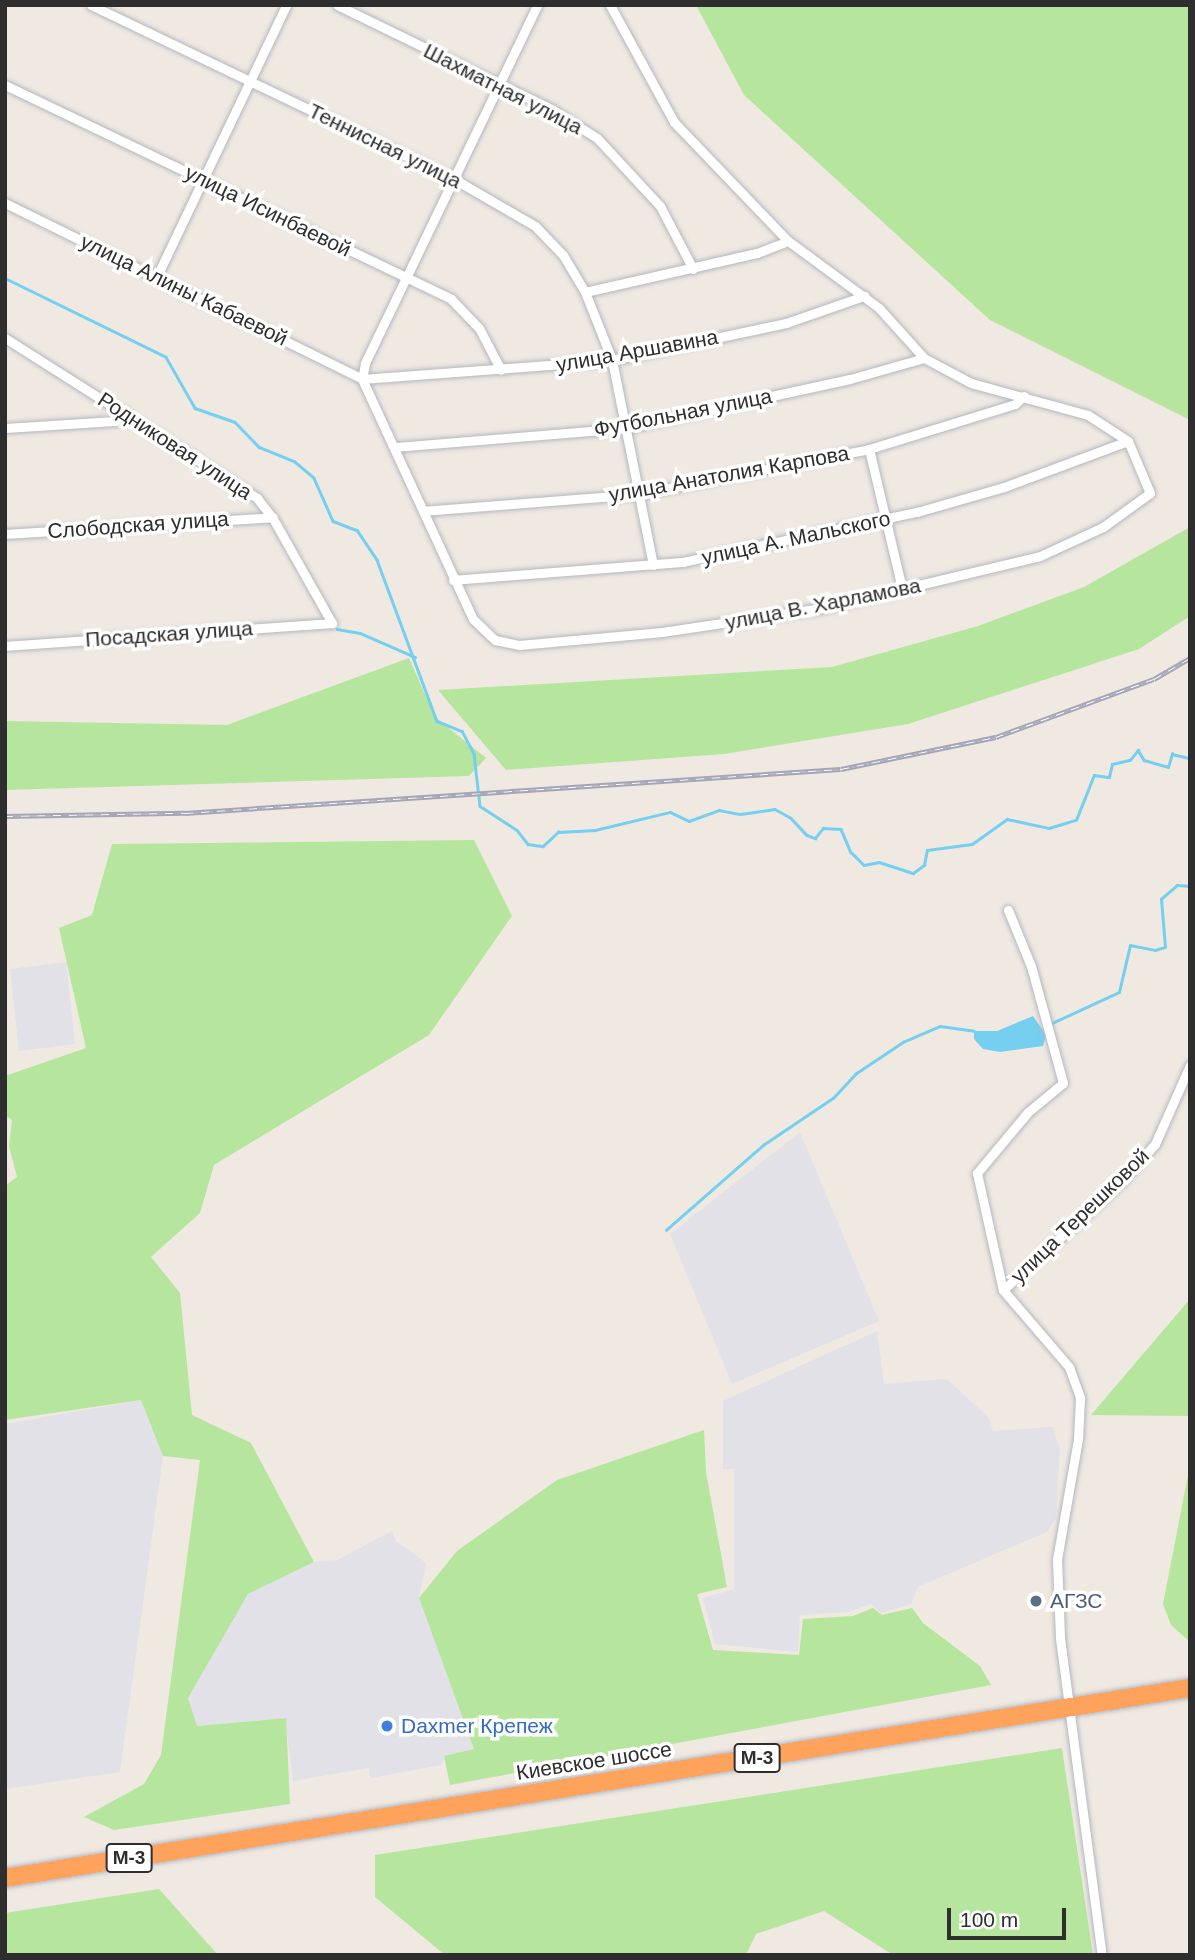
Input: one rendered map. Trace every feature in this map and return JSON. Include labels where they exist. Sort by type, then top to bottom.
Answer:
[{"type":"highway","name":"Киевское шоссе","points":[[5,1878],[1190,1688]]},
{"type":"street","name":"Теннисная улица","points":[[90,5],[454,179],[535,226],[563,255],[585,292],[612,360],[653,565]]},
{"type":"street","points":[[157,276],[286,5]]},
{"type":"street","name":"Шахматная улица","points":[[337,5],[564,117],[597,138],[630,169],[660,206],[693,268]]},
{"type":"street","points":[[362,379],[365,363],[537,5]]},
{"type":"street","points":[[610,5],[674,122],[788,240],[864,296],[924,358],[971,383],[1088,415],[1128,441]]},
{"type":"street","name":"улица Исинбаевой","points":[[5,85],[408,278],[466,312],[493,349],[501,370]]},
{"type":"street","name":"улица Алины Кабаевой","points":[[5,203],[362,379]]},
{"type":"street","points":[[585,292],[757,253],[788,240]]},
{"type":"street","name":"улица Аршавина","points":[[362,379],[612,360],[786,323],[864,296]]},
{"type":"street","name":"Родниковая улица","points":[[5,338],[257,498],[272,517],[332,623]]},
{"type":"street","name":"Футбольная улица","points":[[395,447],[625,428],[850,379],[924,358]]},
{"type":"street","name":"улица В. Харламова","points":[[362,379],[453,580],[483,633],[519,645],[741,623],[1040,556],[1103,527],[1143,501],[1150,493],[1128,441]]},
{"type":"street","name":"улица Анатолия Карпова","points":[[423,511],[638,494],[869,449],[992,412],[1024,396]]},
{"type":"street","points":[[5,428],[115,422],[124,412]]},
{"type":"street","name":"улица А. Мальского","points":[[453,580],[653,565],[884,518],[1004,487],[1128,441]]},
{"type":"street","points":[[869,449],[902,589]]},
{"type":"street","name":"Слободская улица","points":[[5,534],[272,517]]},
{"type":"street","name":"Посадская улица","points":[[5,646],[332,623]]},
{"type":"street","points":[[1008,910],[1031,966],[1063,1083],[1028,1112],[977,1173],[1003,1290],[1069,1367],[1080,1398],[1078,1439],[1058,1559],[1062,1667],[1102,1955]]},
{"type":"street","name":"улица Терешковой","points":[[1003,1290],[1121,1182],[1155,1143],[1190,1065]]},
{"type":"shaded area","points":[[66,962],[75,1044],[19,1051],[10,969]]},
{"type":"shaded area","points":[[800,1132],[879,1321],[732,1384],[670,1234]]},
{"type":"shaded area","points":[[877,1331],[884,1384],[947,1379],[989,1418],[993,1431],[1052,1427],[1060,1449],[1056,1517],[1047,1532],[918,1587],[911,1604],[881,1613],[871,1604],[849,1612],[800,1615],[798,1652],[715,1644],[703,1598],[734,1589],[734,1469],[723,1469],[723,1401]]},
{"type":"shaded area","points":[[141,1400],[163,1456],[120,1772],[5,1789],[5,1424]]},
{"type":"shaded area","points":[[392,1531],[396,1541],[426,1563],[419,1598],[474,1749],[444,1756],[442,1765],[370,1778],[369,1768],[293,1781],[285,1718],[197,1726],[188,1698],[248,1593],[314,1562],[337,1560]]},
{"type":"green space","points":[[696,5],[1190,5],[1190,420],[990,320],[744,95]]},
{"type":"green space","points":[[1190,527],[1190,616],[1139,649],[908,724],[724,754],[506,770],[438,690],[832,667],[978,626],[1084,587]]},
{"type":"green space","points":[[409,658],[435,717],[486,758],[469,776],[5,790],[5,721],[227,725]]},
{"type":"green space","points":[[474,840],[512,916],[429,1035],[214,1165],[200,1213],[151,1257],[180,1293],[192,1415],[251,1443],[314,1562],[248,1594],[188,1698],[197,1726],[286,1718],[290,1804],[114,1830],[84,1817],[144,1784],[161,1755],[200,1460],[163,1456],[141,1400],[5,1420],[5,1186],[17,1177],[9,1146],[12,1120],[5,1115],[5,1076],[86,1048],[59,928],[92,915],[112,844]]},
{"type":"green space","points":[[1190,1299],[1190,1416],[1091,1415]]},
{"type":"green space","points":[[704,1430],[706,1472],[727,1587],[697,1594],[713,1650],[799,1655],[803,1619],[853,1616],[873,1608],[882,1615],[912,1608],[923,1623],[980,1666],[991,1685],[450,1785],[444,1756],[474,1749],[419,1598],[457,1551],[557,1480]]},
{"type":"green space","points":[[1190,1465],[1190,1642],[1171,1625],[1163,1604]]},
{"type":"green space","points":[[1062,1748],[1093,1955],[893,1955],[824,1911],[756,1934],[746,1955],[445,1955],[375,1897],[375,1855]]},
{"type":"green space","points":[[159,1889],[218,1955],[5,1955],[5,1913]]},
{"type":"water","points":[[1033,1016],[1046,1035],[1043,1046],[1000,1052],[983,1049],[974,1039],[974,1031],[997,1031]]},
{"type":"waterway","points":[[5,278],[166,357],[195,408],[235,422],[259,447],[294,461],[314,478],[333,521],[357,530],[377,560],[437,721],[462,731],[474,754],[480,806],[517,830],[528,844],[543,846],[558,832],[595,830],[670,812],[689,821],[719,810],[740,814],[775,809],[791,818],[807,835],[815,838],[823,828],[841,829],[851,852],[864,865],[879,862],[913,873],[924,865],[927,850],[972,844],[1007,819],[1049,828],[1076,820],[1094,775],[1109,777],[1112,764],[1130,760],[1138,750],[1144,760],[1168,767],[1172,754],[1189,758]]},
{"type":"waterway","points":[[337,629],[360,633],[415,657]]},
{"type":"waterway","points":[[1050,1024],[1119,992],[1130,945],[1155,950],[1165,947],[1161,899],[1177,885],[1190,886]]},
{"type":"waterway","points":[[666,1230],[763,1145],[833,1098],[855,1074],[903,1042],[940,1026],[974,1031]]},
{"type":"railway","points":[[5,816],[185,813],[841,769],[996,737],[1154,679],[1190,658]]},
{"type":"place","name":"АГЗС","points":[[1036,1601]]},
{"type":"place","name":"Daxmer Крепеж","points":[[387,1726]]}]
